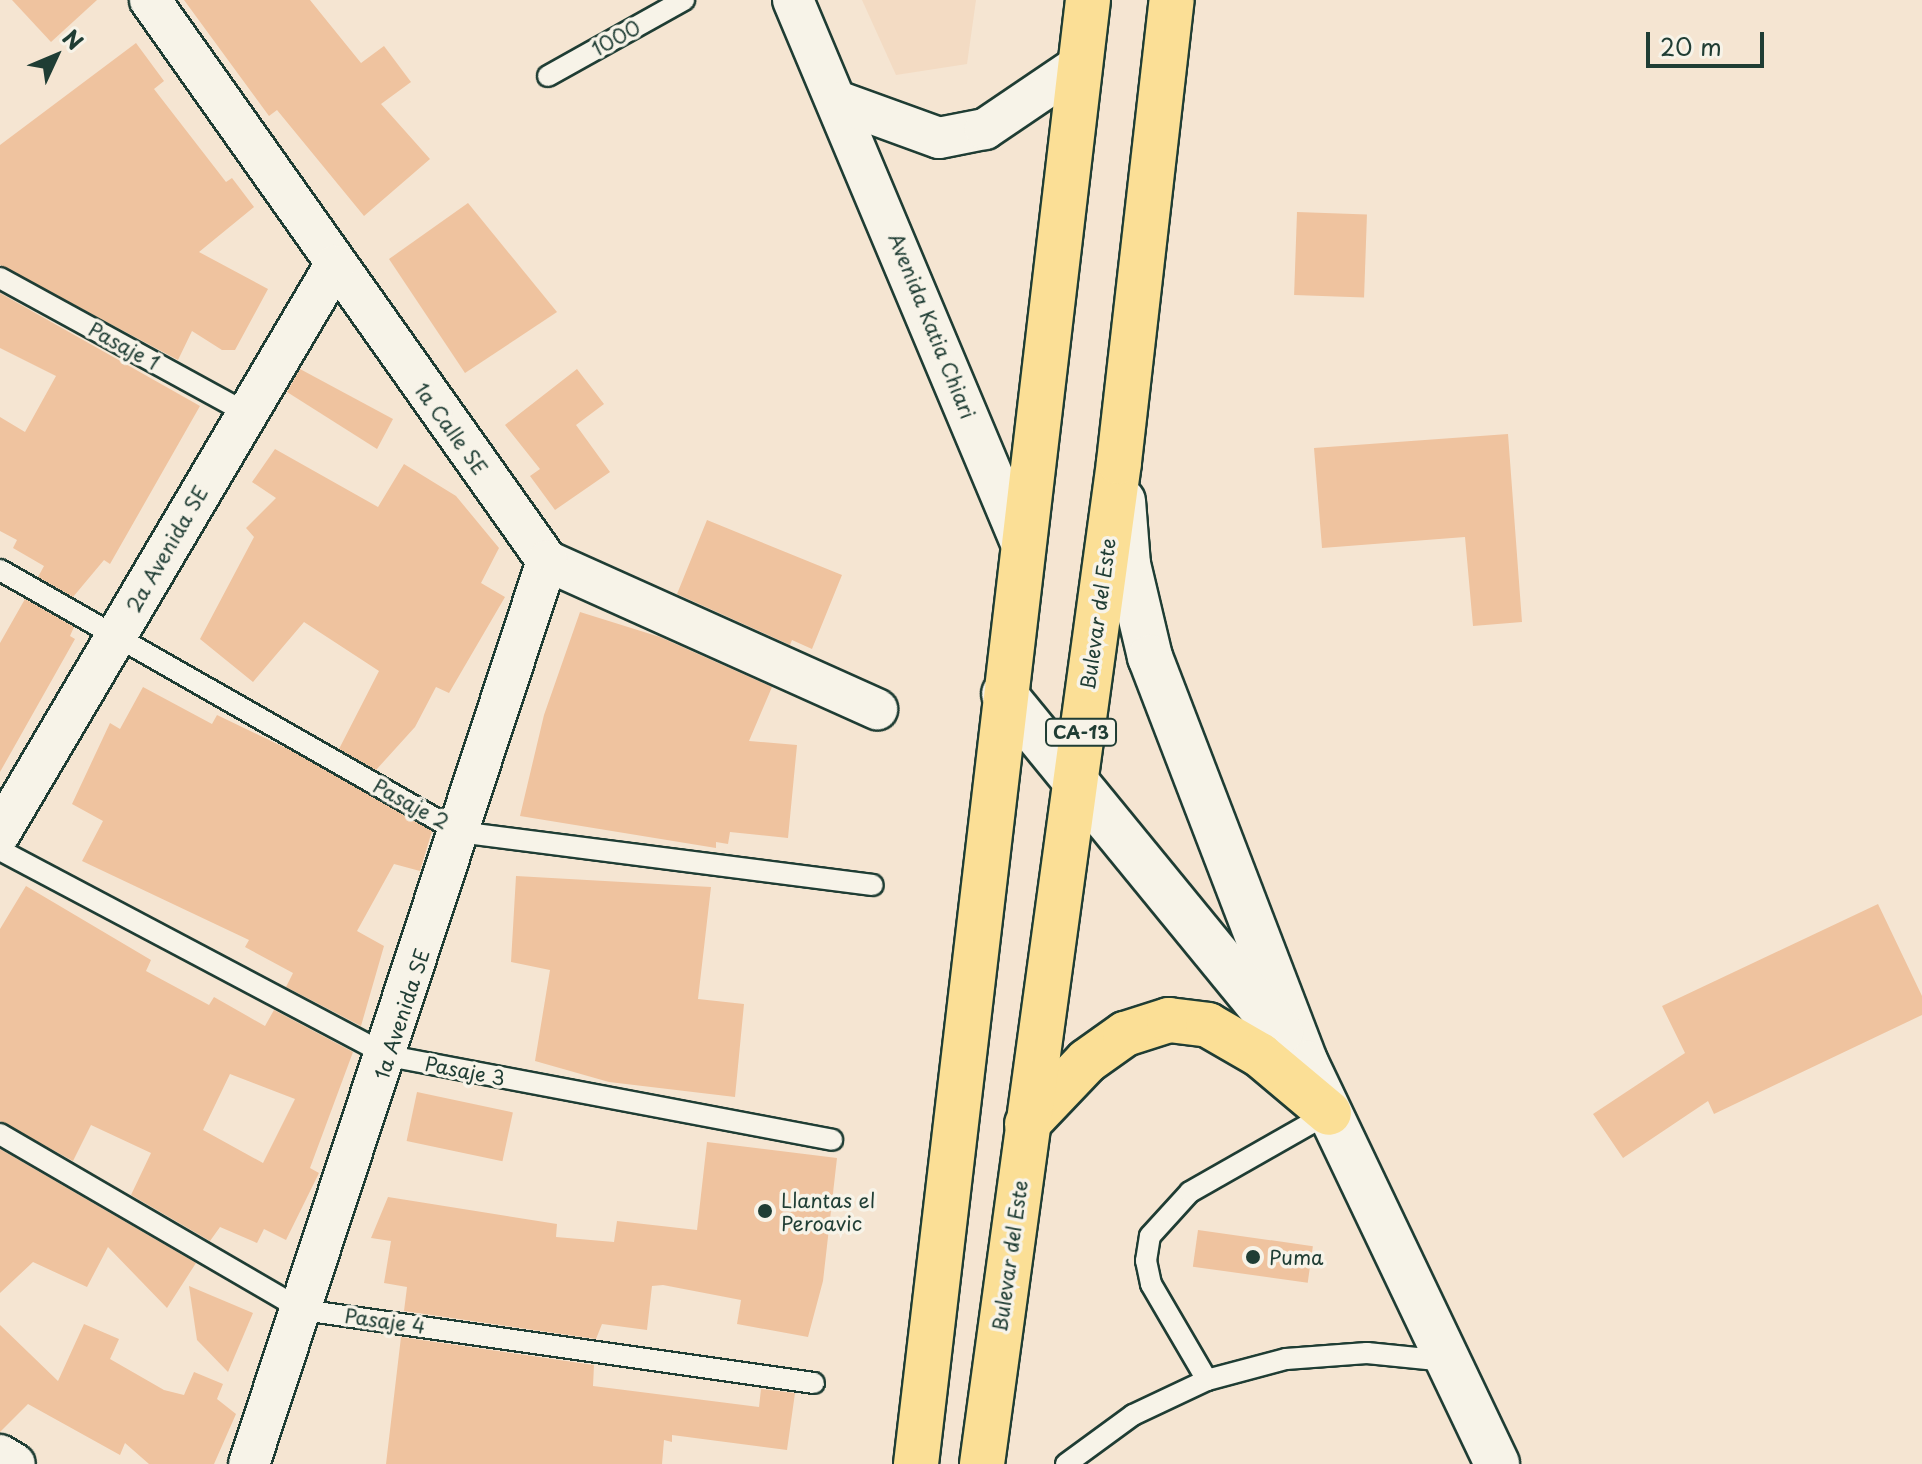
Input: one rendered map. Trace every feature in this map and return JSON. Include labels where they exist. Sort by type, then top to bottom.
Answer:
[{"type":"highway","points":[[916,1464],[1004,694],[1024,550],[1088,0]]},
{"type":"highway","name":"Bulevar del Este","points":[[982,1464],[1119,462],[1172,0]]},
{"type":"highway","points":[[1027,1124],[1087,1061],[1125,1034],[1169,1020],[1208,1025],[1260,1055],[1329,1113]]},
{"type":"highway","points":[[941,1464],[966,1224],[956,1122]]},
{"type":"street","name":"1a Calle SE","points":[[150,0],[547,561]]},
{"type":"street","name":"Avenida Katia Chiari","points":[[793,0],[840,102],[1024,550]]},
{"type":"street","points":[[840,102],[939,138],[985,129],[1078,66]]},
{"type":"street","name":"2a Avenida SE","points":[[0,833],[335,265]]},
{"type":"street","points":[[1119,462],[1128,564],[1150,657],[1306,1063],[1497,1464]]},
{"type":"street","points":[[547,561],[877,709]]},
{"type":"street","name":"1a Avenida SE","points":[[249,1464],[389,1056],[547,561]]},
{"type":"street","points":[[1004,694],[1306,1063]]},
{"type":"street","points":[[0,1455],[15,1464]]},
{"type":"lane","name":"1000","points":[[548,76],[684,0]]},
{"type":"lane","name":"Pasaje 1","points":[[0,278],[247,413]]},
{"type":"lane","name":"Pasaje 2","points":[[0,570],[459,832],[873,885]]},
{"type":"lane","name":"Pasaje 3","points":[[0,850],[389,1056],[832,1140]]},
{"type":"lane","points":[[1207,1380],[1151,1284],[1150,1236],[1190,1192],[1329,1113]]},
{"type":"lane","name":"Pasaje 4","points":[[0,1134],[303,1310],[814,1383]]},
{"type":"lane","points":[[1066,1464],[1133,1415],[1207,1380],[1286,1359],[1367,1353],[1448,1361]]},
{"type":"shaded area","points":[[862,0],[976,0],[967,64],[896,75]]},
{"type":"building","points":[[12,0],[97,0],[51,42]]},
{"type":"building","points":[[184,0],[310,0],[361,63],[384,46],[411,82],[381,104],[430,159],[364,216],[277,110],[269,116]]},
{"type":"building","points":[[136,43],[164,81],[154,89],[226,182],[232,178],[254,207],[199,252],[268,289],[235,350],[222,350],[192,331],[178,360],[0,265],[0,145]]},
{"type":"building","points":[[468,203],[557,312],[465,373],[389,259]]},
{"type":"building","points":[[1297,212],[1367,214],[1364,297],[1294,295]]},
{"type":"building","points":[[0,293],[200,406],[110,564],[104,560],[73,597],[38,577],[44,566],[13,548],[17,540],[0,531],[0,417],[25,432],[56,376],[0,348]]},
{"type":"building","points":[[300,369],[393,419],[377,449],[287,392]]},
{"type":"building","points":[[577,369],[604,404],[576,425],[610,472],[555,510],[530,476],[540,469],[505,425]]},
{"type":"building","points":[[1508,434],[1522,622],[1473,626],[1465,537],[1322,548],[1314,448]]},
{"type":"building","points":[[275,449],[378,507],[404,464],[456,496],[499,548],[481,583],[505,597],[449,693],[436,687],[415,727],[376,770],[339,749],[379,671],[304,622],[253,682],[200,639],[254,537],[246,528],[276,498],[252,482]]},
{"type":"building","points":[[707,520],[842,575],[812,649],[792,640],[790,645],[677,594]]},
{"type":"building","points":[[25,599],[74,627],[70,636],[75,639],[0,772],[0,643]]},
{"type":"building","points":[[580,612],[660,637],[772,687],[749,741],[797,745],[788,838],[730,832],[728,844],[716,842],[716,848],[520,816],[544,715]]},
{"type":"building","points":[[143,687],[212,724],[217,715],[290,750],[432,831],[420,871],[394,864],[357,931],[384,946],[361,1026],[286,987],[293,973],[245,947],[249,940],[82,861],[103,821],[72,804],[110,723],[120,729]]},
{"type":"building","points":[[516,876],[711,887],[698,999],[744,1004],[735,1097],[609,1082],[535,1061],[550,970],[511,962]]},
{"type":"building","points":[[26,886],[151,960],[146,971],[209,1005],[214,997],[265,1026],[274,1010],[353,1052],[310,1168],[319,1173],[286,1240],[264,1229],[257,1243],[220,1227],[210,1241],[131,1195],[151,1153],[91,1125],[73,1161],[0,1121],[0,929]],"holes":[[[230,1074],[295,1099],[263,1163],[203,1130]]]},
{"type":"building","points":[[1878,904],[1922,996],[1922,1015],[1714,1114],[1708,1101],[1623,1158],[1593,1114],[1685,1053],[1662,1006]]},
{"type":"building","points":[[417,1092],[513,1112],[502,1161],[407,1141]]},
{"type":"building","points":[[707,1142],[837,1158],[823,1281],[808,1337],[737,1324],[741,1300],[663,1285],[652,1286],[647,1330],[602,1324],[596,1339],[404,1311],[407,1287],[384,1283],[391,1241],[371,1238],[388,1197],[557,1224],[556,1237],[614,1242],[617,1221],[697,1230]]},
{"type":"building","points":[[0,1149],[196,1263],[167,1308],[108,1247],[87,1287],[33,1262],[0,1293]]},
{"type":"building","name":"Puma","points":[[1198,1230],[1313,1246],[1308,1283],[1193,1267]]},
{"type":"building","points":[[189,1286],[253,1313],[228,1372],[197,1340]]},
{"type":"building","points":[[84,1324],[119,1339],[110,1359],[164,1390],[184,1395],[194,1372],[223,1384],[217,1399],[236,1414],[214,1464],[149,1464],[125,1443],[120,1455],[28,1404],[0,1432],[0,1325],[58,1381]]},
{"type":"building","points":[[401,1337],[594,1365],[593,1386],[759,1407],[761,1389],[795,1393],[787,1450],[672,1435],[672,1442],[664,1440],[662,1464],[386,1464]]},
{"type":"place","name":"Llantas el Peroavic","points":[[765,1211]]},
{"type":"place","name":"Puma","points":[[1253,1257]]}]
